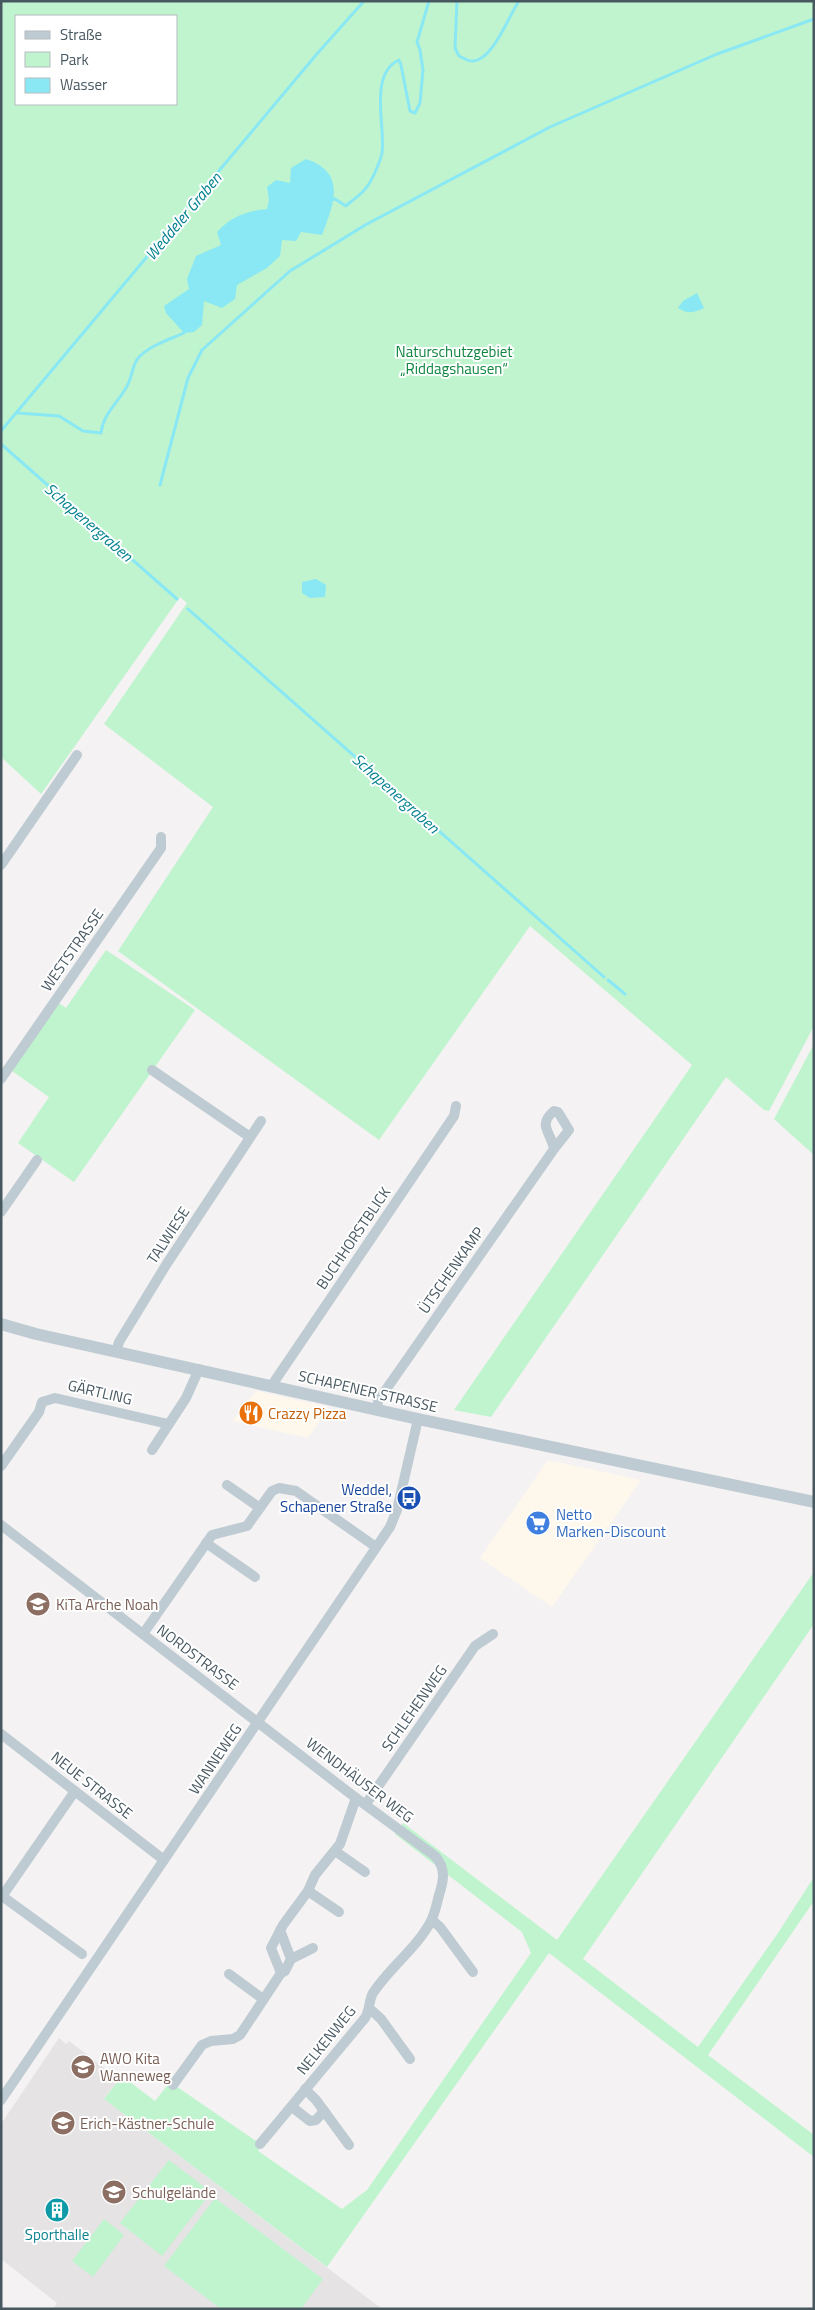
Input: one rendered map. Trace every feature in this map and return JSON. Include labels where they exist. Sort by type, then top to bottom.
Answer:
[{"type":"street","points":[[1,865],[77,755]]},
{"type":"street","name":"WESTSTRASSE","points":[[1,1079],[161,848],[160,836]]},
{"type":"street","points":[[152,1070],[250,1137]]},
{"type":"street","name":"BUCHHORSTBLICK","points":[[272,1385],[454,1116],[456,1106]]},
{"type":"street","name":"TALWIESE","points":[[116,1352],[119,1342],[166,1265],[261,1121]]},
{"type":"street","name":"ÜTSCHENKAMP","points":[[377,1410],[378,1401],[554,1149]]},
{"type":"street","points":[[1,1212],[36,1160]]},
{"type":"street","name":"SCHAPENER STRASSE","points":[[1,1324],[116,1352],[272,1385],[418,1419],[814,1502]]},
{"type":"street","points":[[152,1450],[186,1398],[199,1369]]},
{"type":"street","name":"GÄRTLING","points":[[1,1466],[39,1412],[42,1402],[55,1398],[168,1424]]},
{"type":"street","name":"WANNEWEG","points":[[1,2100],[390,1527],[397,1510],[418,1419]]},
{"type":"street","points":[[227,1485],[260,1508]]},
{"type":"street","points":[[143,1634],[212,1535],[246,1526],[272,1491],[279,1488],[296,1491],[376,1547]]},
{"type":"street","name":"NORDSTRASSE","points":[[1,1525],[258,1721]]},
{"type":"street","points":[[206,1543],[256,1577]]},
{"type":"street","name":"SCHLEHENWEG","points":[[366,1804],[475,1646],[493,1634]]},
{"type":"street","name":"WENDHÄUSER WEG","points":[[258,1721],[356,1798],[435,1856],[442,1864]]},
{"type":"street","name":"NEUE STRASSE","points":[[1,1734],[164,1860]]},
{"type":"street","points":[[75,1791],[2,1897],[82,1954]]},
{"type":"street","points":[[281,1973],[271,1948],[280,1930],[308,1891],[315,1874],[335,1851],[343,1837],[356,1798]]},
{"type":"street","points":[[335,1851],[365,1872]]},
{"type":"street","name":"NELKENWEG","points":[[260,2144],[365,2018],[370,2009],[372,1995],[423,1934],[432,1920],[442,1887],[444,1875],[442,1864]]},
{"type":"street","points":[[308,1891],[339,1912]]},
{"type":"street","points":[[432,1920],[473,1972]]},
{"type":"street","points":[[280,1930],[291,1959]]},
{"type":"street","points":[[173,2085],[202,2046],[211,2041],[233,2040],[240,2035],[281,1973],[285,1971],[291,1959],[313,1948]]},
{"type":"street","points":[[230,1974],[263,1999]]},
{"type":"street","name":"NELKENWEG","points":[[370,2009],[381,2019],[410,2058]]},
{"type":"street","name":"NELKENWEG","points":[[305,2089],[349,2145]]},
{"type":"street","points":[[292,2107],[310,2121],[316,2120],[324,2111]]},
{"type":"shaded area","points":[[256,1391],[329,1407],[308,1438],[232,1421]]},
{"type":"shaded area","points":[[548,1460],[641,1480],[552,1607],[480,1558]]},
{"type":"shaded area","name":"Schulgelände","points":[[59,2038],[66,2044],[69,2041],[119,2079],[104,2099],[382,2309],[53,2309],[57,2303],[1,2259],[1,2124]]},
{"type":"green space","name":"Naturschutzgebiet „Riddagshausen“","points":[[1,1],[814,1],[814,1026],[769,1111],[764,1110],[726,1077],[491,1417],[454,1410],[692,1065],[530,926],[379,1140],[118,951],[213,807],[104,724],[187,603],[180,597],[41,794],[1,757]]},
{"type":"green space","points":[[106,950],[195,1010],[74,1182],[18,1143],[49,1097],[12,1071],[59,1003],[66,1008]]},
{"type":"green space","points":[[814,1044],[814,1155],[774,1119]]},
{"type":"green space","points":[[814,1572],[814,1624],[583,1959],[698,2047],[778,1933],[814,1877],[814,1901],[708,2055],[814,2135],[814,2157],[549,1953],[327,2267],[104,2099],[122,2076],[155,2101],[170,2082],[262,2145],[258,2151],[342,2209],[367,2190],[531,1953],[522,1932],[395,1834],[403,1823],[557,1940]]},
{"type":"green space","points":[[169,2160],[211,2192],[162,2256],[120,2223]]},
{"type":"green space","points":[[215,2198],[323,2279],[301,2309],[221,2309],[164,2266]]},
{"type":"green space","points":[[104,2219],[124,2235],[93,2277],[72,2261]]},
{"type":"water","points":[[306,159],[319,165],[328,173],[332,181],[333,201],[322,235],[301,232],[296,241],[282,240],[280,256],[267,268],[237,285],[235,299],[222,308],[204,301],[202,325],[194,332],[184,333],[166,313],[164,306],[189,289],[187,279],[196,256],[221,245],[217,232],[228,222],[252,211],[267,209],[269,200],[267,187],[276,180],[290,183],[291,168]]},
{"type":"water","points":[[697,293],[704,308],[691,312],[678,308],[683,301]]},
{"type":"water","points":[[316,579],[326,585],[325,597],[310,598],[302,593],[302,582]]},
{"type":"waterway","name":"Weddeler Graben","points":[[1,431],[316,55],[364,1]]},
{"type":"waterway","points":[[331,200],[335,199],[346,206],[364,191],[378,166],[383,142],[381,89],[384,77],[390,67],[399,60],[410,111],[415,113],[420,103],[423,70],[417,42],[429,1]]},
{"type":"waterway","points":[[457,1],[455,48],[459,56],[471,61],[480,59],[494,45],[519,1]]},
{"type":"waterway","points":[[160,485],[188,378],[202,350],[290,271],[367,224],[550,127],[717,54],[814,19]]},
{"type":"waterway","points":[[18,413],[59,416],[83,431],[101,433],[105,419],[126,389],[135,362],[139,357],[154,346],[184,333],[184,331]]},
{"type":"waterway","name":"Schapenergraben","points":[[1,444],[177,599]]},
{"type":"waterway","name":"Schapenergraben","points":[[188,609],[604,977]]},
{"type":"waterway","name":"Schapenergraben","points":[[608,980],[625,994]]},
{"type":"place","name":"Crazzy Pizza","points":[[251,1413]]},
{"type":"place","name":"Weddel, Schapener Straße","points":[[409,1498]]},
{"type":"place","name":"Netto Marken-Discount","points":[[538,1523]]},
{"type":"place","name":"KiTa Arche Noah","points":[[38,1604]]},
{"type":"place","name":"AWO Kita Wanneweg","points":[[83,2067]]},
{"type":"place","name":"Erich-Kästner-Schule","points":[[63,2123]]},
{"type":"place","name":"Schulgelände","points":[[114,2192]]},
{"type":"place","name":"Sporthalle","points":[[57,2210]]}]
